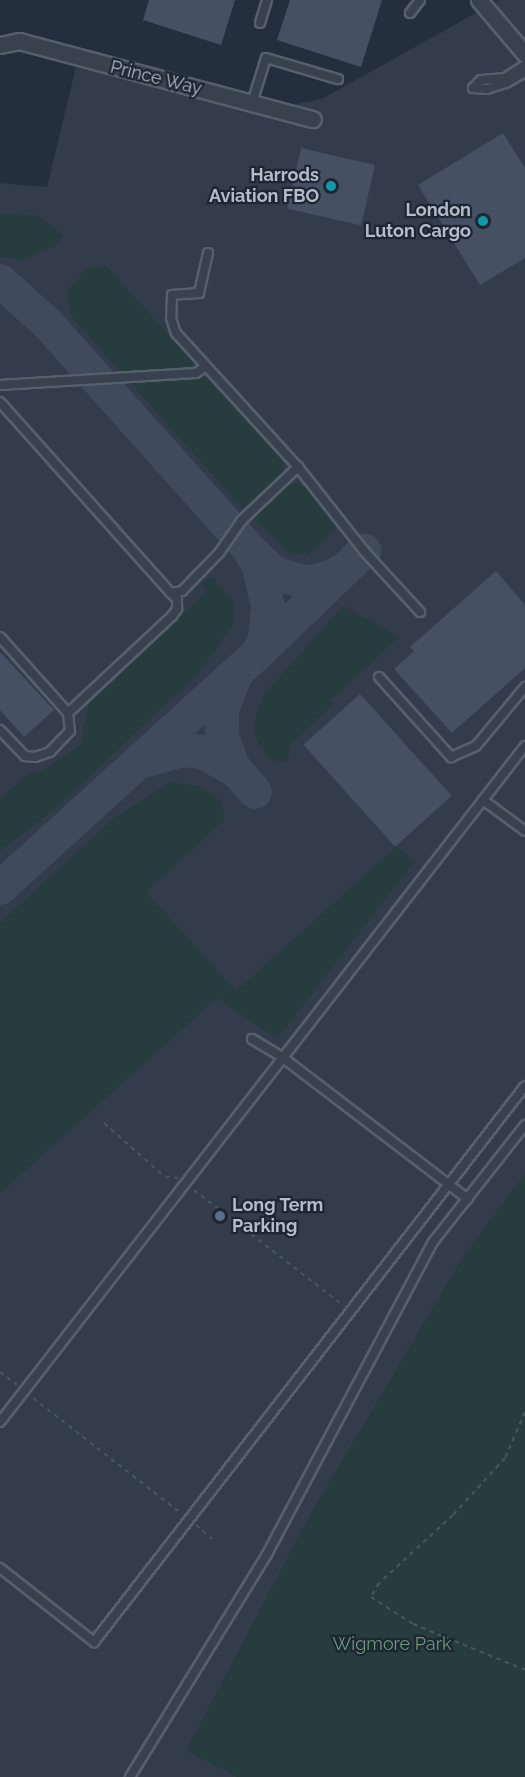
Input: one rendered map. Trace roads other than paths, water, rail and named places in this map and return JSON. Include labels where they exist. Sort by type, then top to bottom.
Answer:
[{"type":"street","points":[[479,0],[525,54]]},
{"type":"street","name":"Prince Way","points":[[0,45],[19,41],[312,119]]},
{"type":"lane","points":[[260,23],[267,0]]},
{"type":"lane","points":[[410,13],[420,0]]},
{"type":"lane","points":[[252,103],[266,58],[338,79]]},
{"type":"lane","points":[[525,65],[505,78],[482,80],[473,88],[497,86],[525,72]]},
{"type":"lane","points":[[208,253],[199,293],[172,295],[171,318],[176,333],[298,467],[364,552],[420,612]]},
{"type":"lane","points":[[0,385],[196,373],[206,366]]},
{"type":"lane","points":[[0,402],[171,593],[177,609],[68,713]]},
{"type":"lane","points":[[171,593],[182,591],[219,553],[242,521],[298,467]]},
{"type":"lane","points":[[0,637],[68,713],[70,730],[64,741],[50,752],[35,757],[25,756],[0,730]]},
{"type":"lane","points":[[379,677],[451,757],[476,746],[525,687]]},
{"type":"lane","points":[[0,1422],[525,746]]},
{"type":"lane","points":[[483,800],[525,831]]},
{"type":"lane","points":[[252,1039],[282,1057],[468,1199]]},
{"type":"lane","points":[[0,1568],[94,1642],[525,1086]]},
{"type":"lane","points":[[130,1777],[267,1554],[433,1242],[525,1125]]},
{"type":"place","name":"Harrods Aviation FBO","points":[[331,186]]},
{"type":"place","name":"London Luton Cargo","points":[[483,221]]},
{"type":"place","name":"Long Term Parking","points":[[220,1216]]},
{"type":"park label","name":"Wigmore Park","points":[[392,1644]]}]
